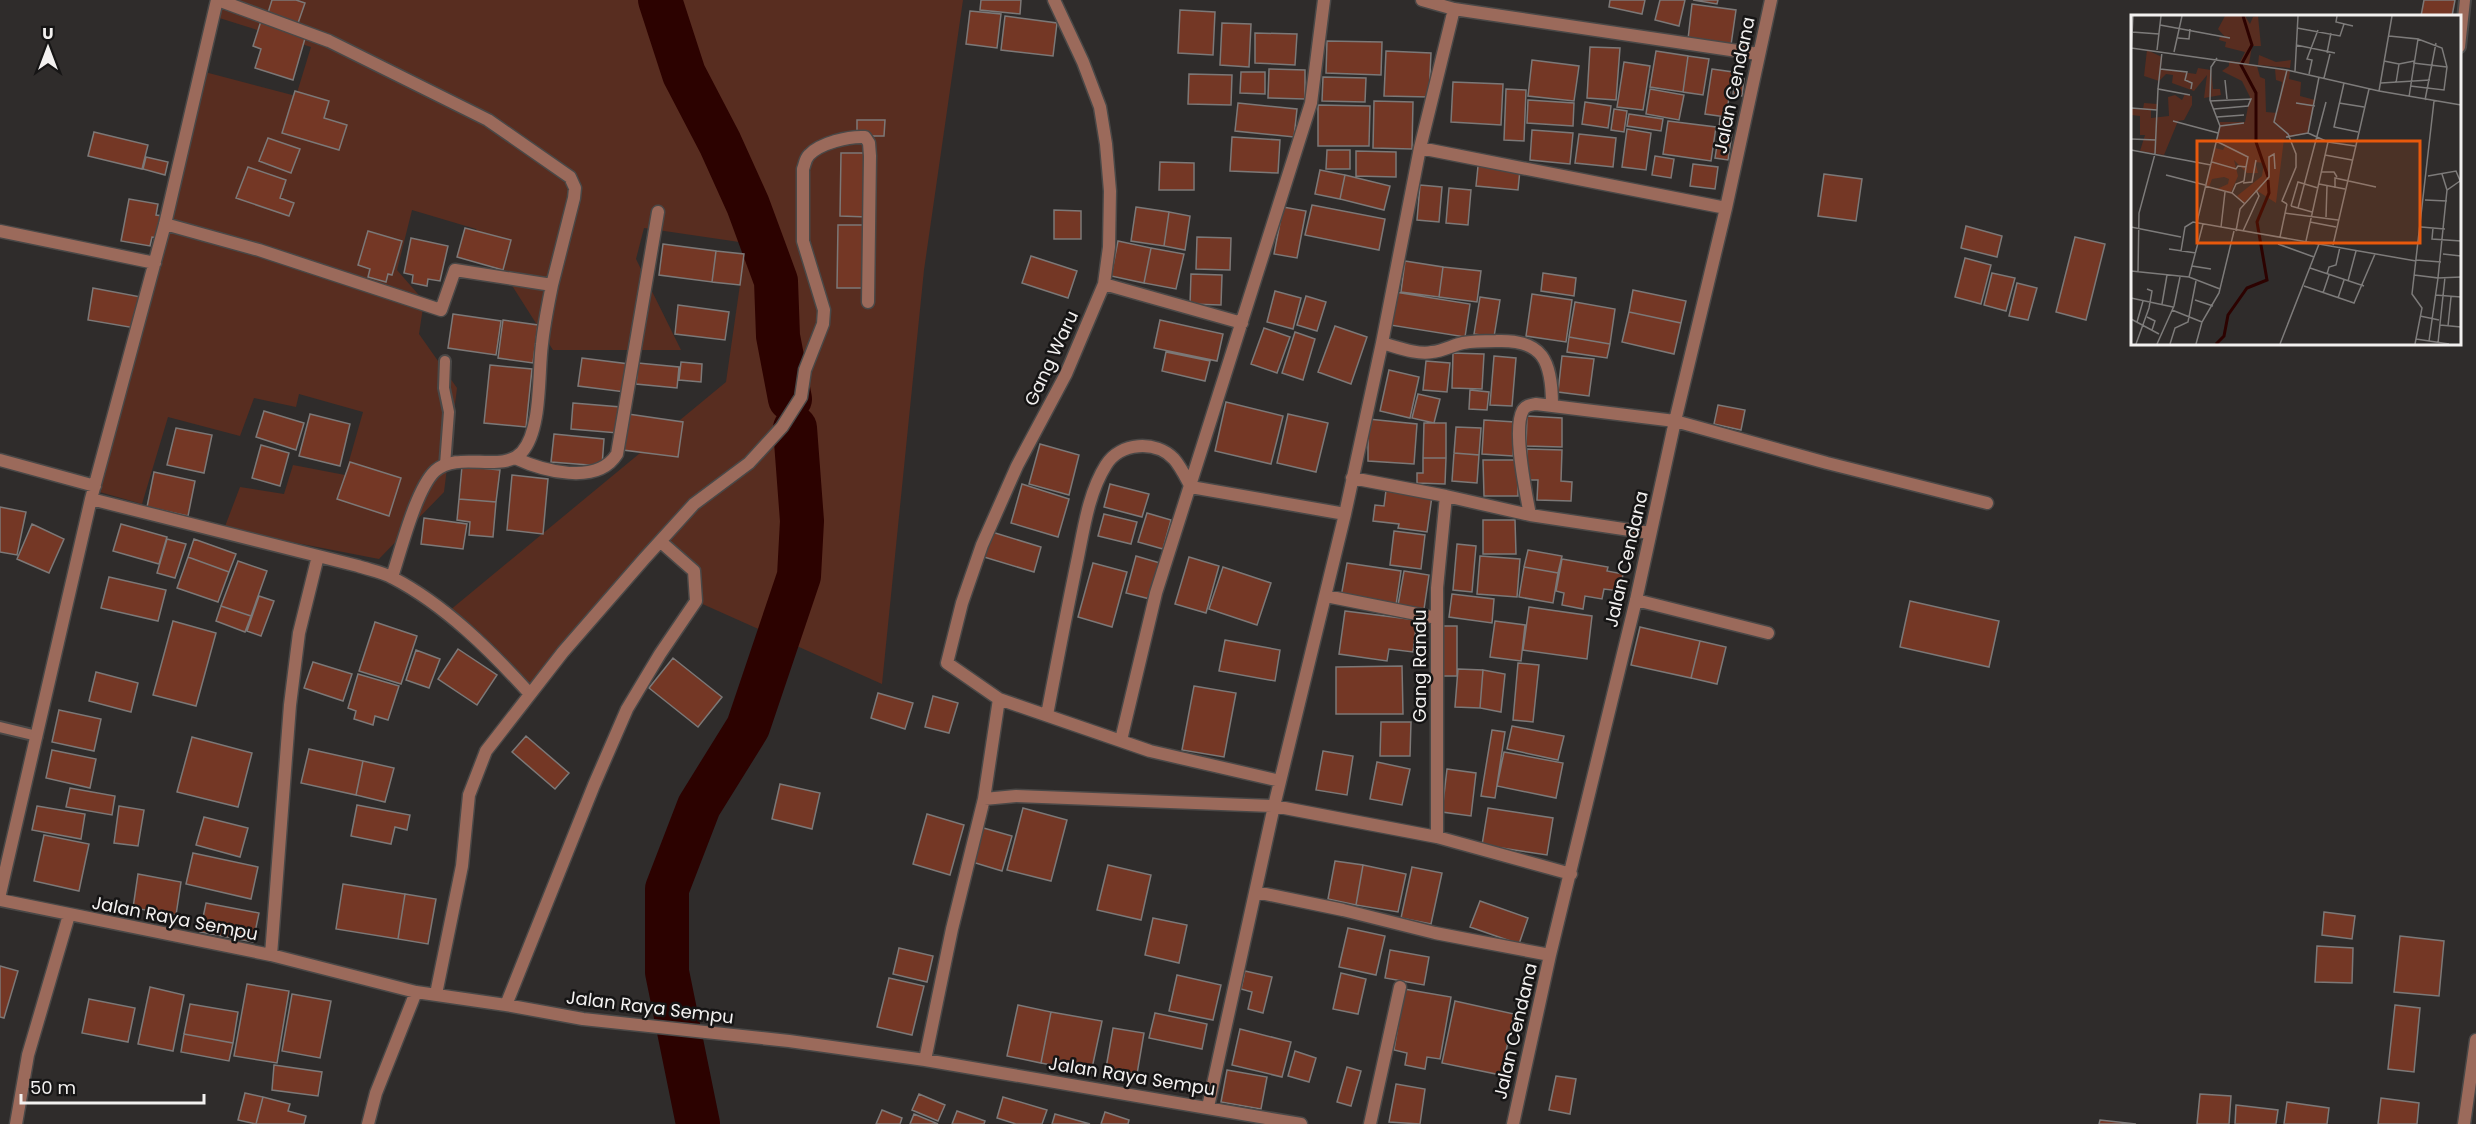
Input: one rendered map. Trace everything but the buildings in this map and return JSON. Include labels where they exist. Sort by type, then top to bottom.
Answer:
[{"type":"street","points":[[0,894],[91,499],[165,224],[218,0],[329,41],[488,120],[570,177],[575,188],[574,198],[552,285],[542,343],[532,431],[523,451],[515,458]]},
{"type":"street","name":"Gang Waru","points":[[999,699],[947,663],[962,603],[982,545],[1017,466],[1066,374],[1104,284],[1109,247],[1110,191],[1102,116],[1083,62],[1054,0]]},
{"type":"street","points":[[1120,740],[1156,593],[1311,103],[1324,0]]},
{"type":"street","points":[[1422,0],[1454,9],[1758,54]]},
{"type":"street","name":"Jalan Cendana","points":[[1513,1124],[1550,954],[1636,600],[1772,0]]},
{"type":"street","points":[[1208,1107],[1274,806],[1345,514],[1382,343],[1420,148],[1454,9]]},
{"type":"street","points":[[436,994],[462,866],[469,795],[486,751],[563,652],[702,497],[719,487],[749,463],[782,427],[801,397],[805,370],[823,324],[824,310],[803,241],[803,169],[811,153],[848,138],[858,137],[865,137],[869,144],[870,156],[868,302]]},
{"type":"street","points":[[1420,148],[1726,208]]},
{"type":"street","points":[[392,577],[420,496],[429,478],[445,465],[515,458],[548,470],[571,473],[601,469],[608,466],[617,454],[658,212]]},
{"type":"street","points":[[165,224],[259,250],[441,310],[455,270],[552,285]]},
{"type":"street","points":[[0,231],[155,263]]},
{"type":"street","points":[[1104,284],[1242,323]]},
{"type":"street","points":[[1382,343],[1430,353],[1475,342],[1512,340],[1524,342],[1533,346],[1549,369],[1552,383],[1552,405]]},
{"type":"street","points":[[1530,515],[1522,471],[1519,435],[1522,411],[1527,406],[1536,404],[1675,421],[1827,463],[1987,503]]},
{"type":"street","points":[[1047,715],[1084,530],[1096,484],[1107,463],[1119,452],[1134,446],[1151,447],[1162,451],[1174,459],[1191,487],[1345,514]]},
{"type":"street","points":[[0,460],[95,486]]},
{"type":"street","points":[[1352,478],[1530,515],[1650,533]]},
{"type":"street","name":"Gang Randu","points":[[1437,837],[1437,588],[1446,496]]},
{"type":"street","points":[[91,499],[392,577],[450,616],[530,694]]},
{"type":"street","points":[[506,1005],[589,796],[627,709],[660,654],[696,601],[694,571],[661,542]]},
{"type":"street","points":[[271,955],[290,705],[299,633],[318,556]]},
{"type":"street","points":[[1326,596],[1437,618]]},
{"type":"street","points":[[1636,600],[1768,633]]},
{"type":"street","points":[[925,1060],[952,929],[984,800],[999,699],[1150,751],[1280,781]]},
{"type":"street","points":[[984,800],[1016,796],[1274,806],[1437,837],[1571,874]]},
{"type":"street","points":[[1256,892],[1343,910],[1435,933],[1550,954]]},
{"type":"street","name":"Jalan Raya Sempu","points":[[0,900],[271,955],[416,992],[583,1019],[789,1041],[925,1060],[1301,1124]]},
{"type":"street","points":[[16,1124],[28,1055],[69,915]]},
{"type":"street","points":[[1370,1124],[1400,987]]},
{"type":"street","points":[[368,1124],[376,1093],[416,992]]},
{"type":"street","points":[[2464,1124],[2476,1040]]},
{"type":"lane","points":[[2461,38],[2465,0]]},
{"type":"lane","points":[[445,361],[444,388],[449,412],[445,465]]},
{"type":"lane","points":[[0,727],[36,736]]},
{"type":"shaded area","points":[[217,0],[963,0],[924,270],[882,684],[698,602],[695,568],[659,535],[527,687],[449,611],[726,382],[746,243],[644,228],[636,259],[681,350],[553,350],[476,229],[412,210],[397,270],[424,301],[419,334],[457,388],[444,492],[379,559],[224,529],[240,487],[284,494],[293,465],[345,475],[363,412],[299,394],[296,407],[254,398],[240,436],[168,417],[142,504],[96,491],[201,71],[296,96],[311,47],[213,16]]},
{"type":"waterway","points":[[660,0],[684,74],[720,143],[748,205],[776,281],[778,336],[790,399]]},
{"type":"waterway","points":[[698,1124],[667,972],[667,889],[699,806],[748,727],[799,576],[802,521],[795,428]]}]
